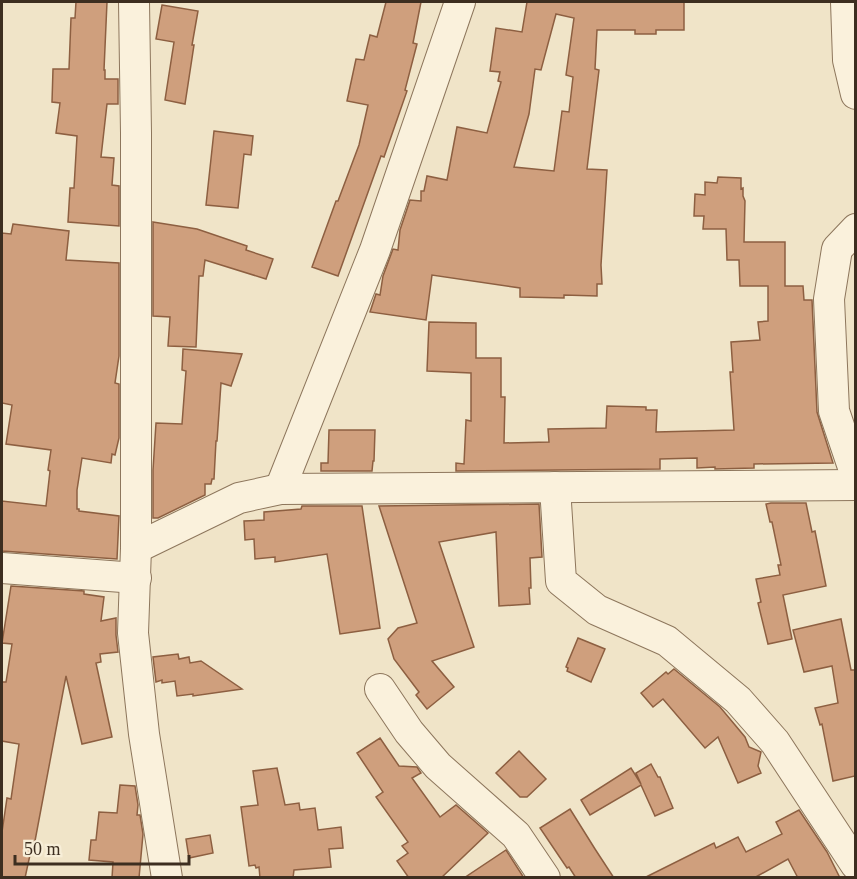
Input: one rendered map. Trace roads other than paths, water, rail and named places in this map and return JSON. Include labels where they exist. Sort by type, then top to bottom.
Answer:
[{"type":"street","points":[[134,2],[136,134],[134,633],[144,734],[167,878]]},
{"type":"street","points":[[280,489],[375,250],[460,2]]},
{"type":"street","points":[[846,2],[848,60],[855,94]]},
{"type":"street","points":[[855,229],[837,249],[829,299],[834,411],[855,476]]},
{"type":"street","points":[[136,548],[239,498],[280,489],[855,485]]},
{"type":"street","points":[[555,487],[561,581],[597,610],[667,641],[738,700],[775,742],[855,865]]},
{"type":"street","points":[[2,568],[136,578]]},
{"type":"street","points":[[380,689],[409,732],[438,766],[516,834],[545,878]]}]
